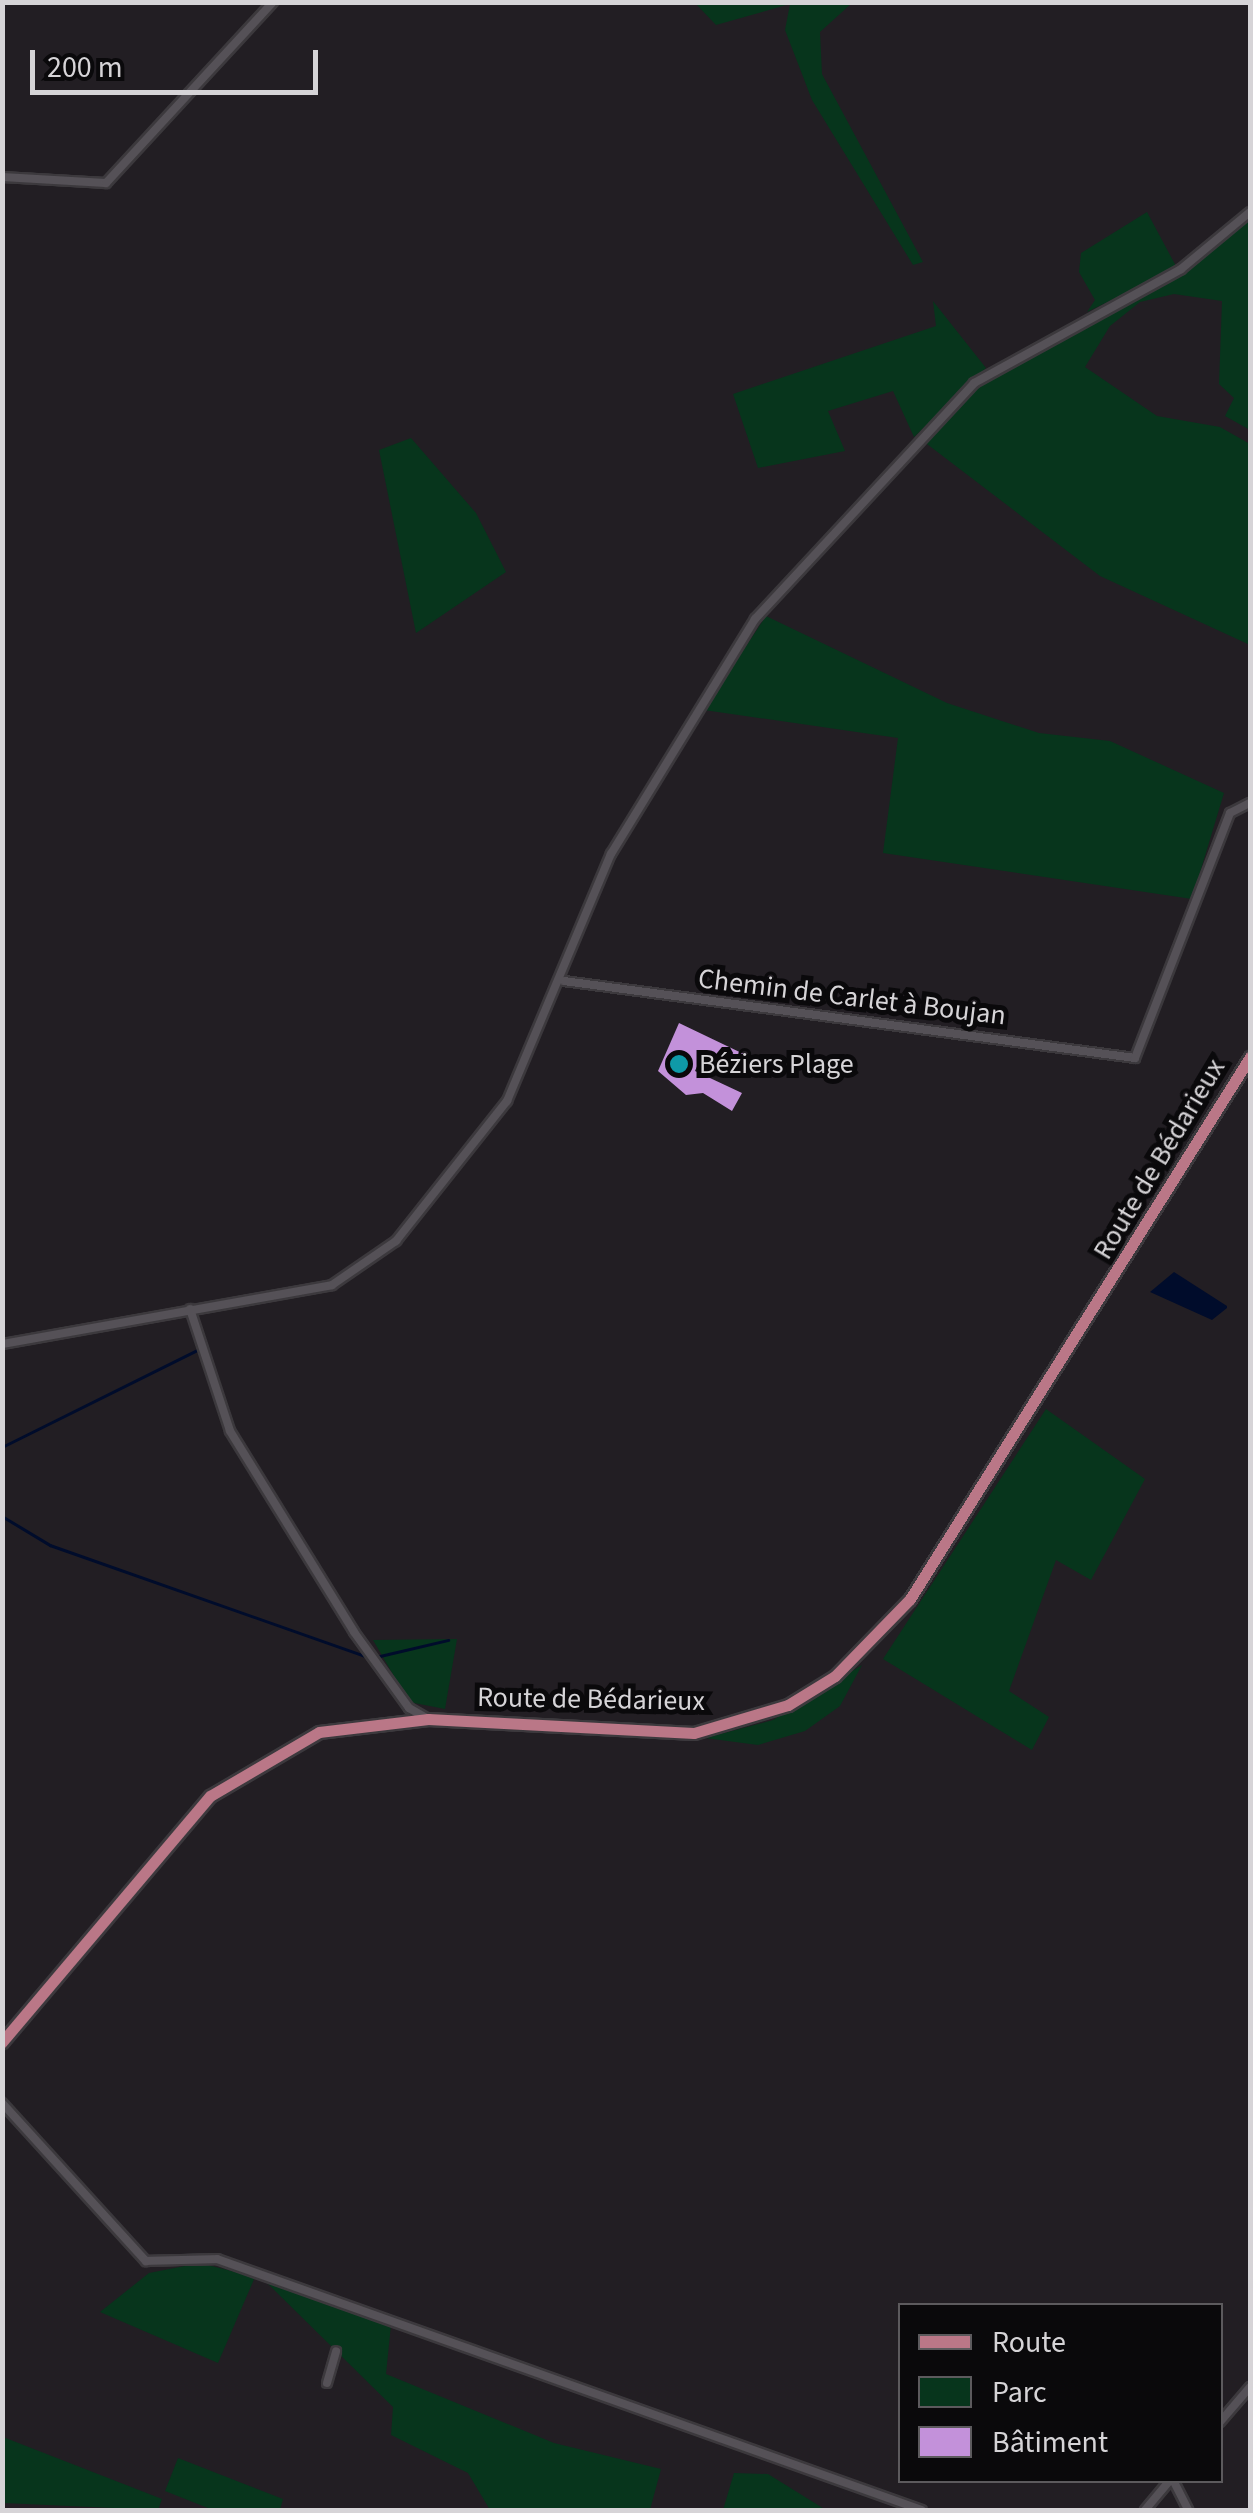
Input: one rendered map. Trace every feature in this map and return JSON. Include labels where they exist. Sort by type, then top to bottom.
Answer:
[{"type":"main road","name":"Route de Bédarieux","points":[[2,2034],[210,1796],[260,1760],[319,1732],[428,1719],[694,1733],[788,1705],[835,1676],[910,1598],[1250,1057]]},
{"type":"main road","name":"Route de Bédarieux","points":[[2,2042],[50,1981]]},
{"type":"street","points":[[2,176],[106,183],[273,2]]},
{"type":"street","points":[[2,1344],[332,1284],[396,1241],[507,1102],[564,981],[611,854],[755,619],[868,492],[993,368],[1181,269],[1250,212]]},
{"type":"street","name":"Chemin de Carlet à Boujan","points":[[564,981],[1135,1058],[1230,813],[1250,803]]},
{"type":"street","points":[[190,1309],[230,1432],[354,1632],[409,1708],[428,1719]]},
{"type":"street","points":[[2,2104],[146,2261],[230,2264],[922,2510]]},
{"type":"street","points":[[327,2383],[336,2351]]},
{"type":"street","points":[[1223,2418],[1250,2387]]},
{"type":"street","points":[[1145,2510],[1169,2483]]},
{"type":"street","points":[[1174,2483],[1188,2510]]},
{"type":"green space","points":[[695,3],[852,3],[820,32],[822,74],[923,262],[913,265],[812,100],[785,30],[790,4],[716,25]]},
{"type":"green space","points":[[1147,212],[1177,268],[1087,312],[1095,300],[1079,272],[1081,253]]},
{"type":"green space","points":[[1250,220],[1250,430],[1225,416],[1234,398],[1219,384],[1222,301],[1174,294],[1140,302],[1110,326],[1085,367],[1157,416],[1220,427],[1250,444],[1250,645],[1100,576],[923,441],[993,374],[1168,284]]},
{"type":"green space","points":[[933,301],[986,368],[914,437],[893,391],[828,411],[845,451],[758,468],[733,394],[936,326]]},
{"type":"green space","points":[[411,438],[476,513],[506,572],[416,633],[379,450]]},
{"type":"green space","points":[[766,616],[947,703],[1039,733],[1110,741],[1224,793],[1192,899],[883,853],[898,738],[704,710]]},
{"type":"green space","points":[[1046,1409],[1145,1479],[1091,1580],[1056,1560],[1009,1691],[1049,1717],[1032,1750],[883,1659]]},
{"type":"green space","points":[[457,1639],[445,1709],[409,1702],[373,1640]]},
{"type":"green space","points":[[862,1665],[840,1706],[805,1731],[758,1745],[705,1738],[773,1720]]},
{"type":"green space","points":[[200,2263],[255,2277],[218,2363],[100,2312],[149,2273]]},
{"type":"green space","points":[[262,2278],[391,2325],[386,2374],[554,2443],[661,2469],[650,2510],[490,2510],[468,2473],[391,2435],[393,2407]]},
{"type":"green space","points":[[3,2437],[162,2499],[158,2510],[3,2503]]},
{"type":"green space","points":[[178,2458],[283,2499],[280,2510],[213,2510],[165,2491]]},
{"type":"green space","points":[[734,2473],[768,2474],[826,2510],[723,2510]]},
{"type":"water","points":[[1174,1272],[1227,1308],[1212,1320],[1150,1292]]},
{"type":"building","name":"Béziers Plage","points":[[679,1023],[752,1058],[746,1073],[703,1052],[695,1071],[742,1093],[732,1111],[703,1093],[686,1095],[658,1071]]},
{"type":"waterway","points":[[2,1447],[199,1349]]},
{"type":"waterway","points":[[2,1516],[50,1545],[365,1656]]},
{"type":"waterway","points":[[380,1656],[448,1640]]},
{"type":"place","name":"Béziers Plage","points":[[679,1064]]}]
